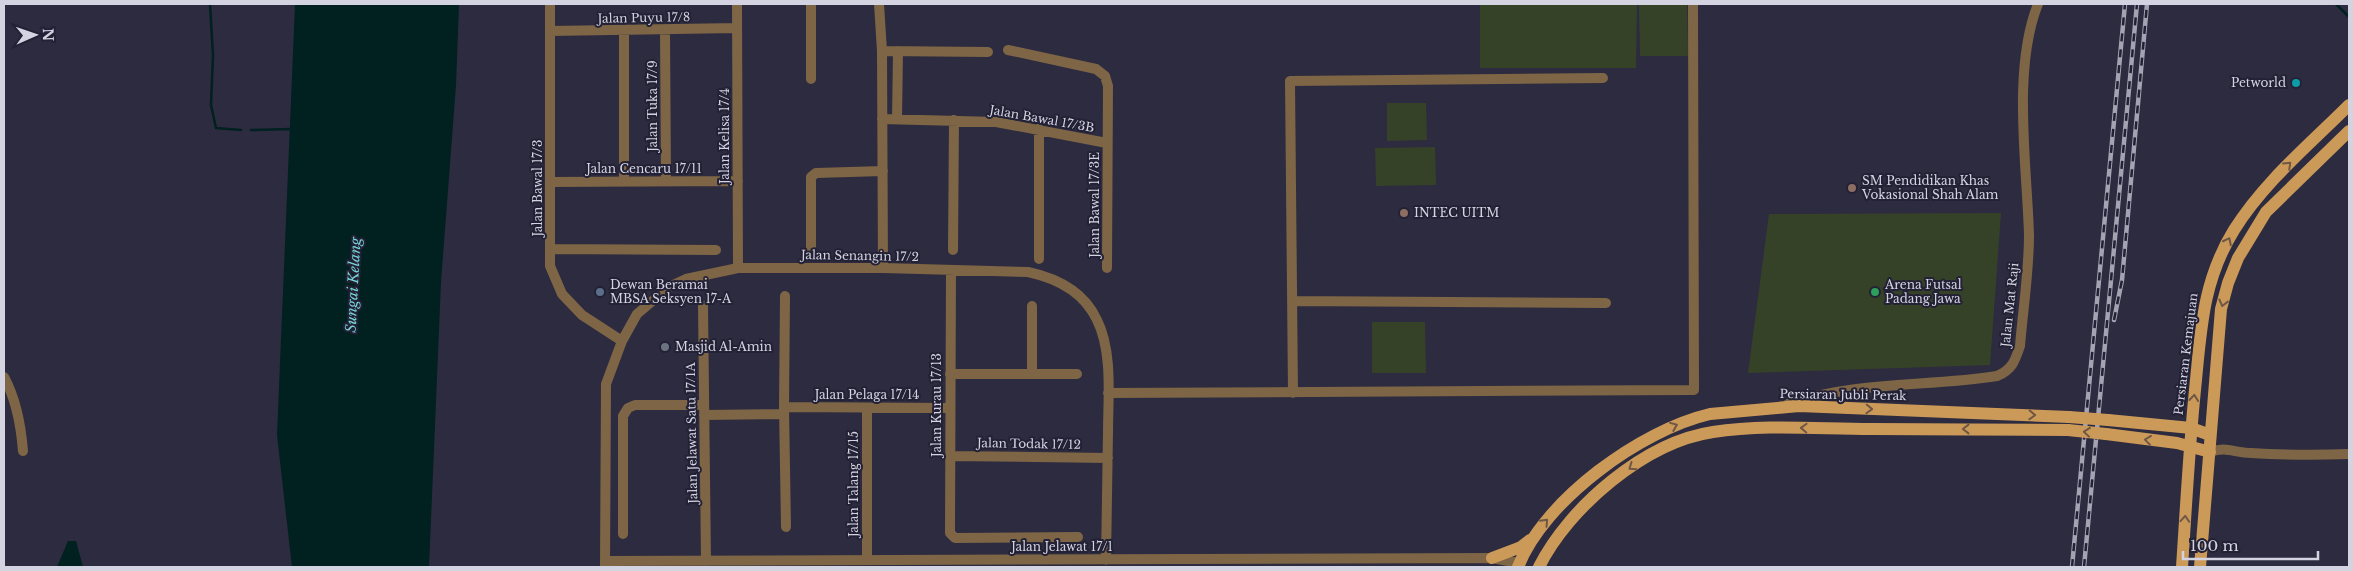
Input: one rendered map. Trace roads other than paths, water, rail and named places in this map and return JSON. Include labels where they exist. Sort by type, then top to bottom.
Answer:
[{"type":"main road","name":"Persiaran Kemajuan","points":[[2182,567],[2191,428],[2203,307],[2210,281],[2224,250],[2254,200],[2349,105]]},
{"type":"main road","points":[[2200,567],[2215,450],[2210,435],[2221,309],[2228,283],[2238,258],[2266,212],[2349,131]]},
{"type":"main road","name":"Persiaran Jubli Perak","points":[[1518,565],[1532,539],[1582,485],[1636,445],[1660,432],[1696,417],[1751,409],[1799,406],[2069,417],[2191,428],[2210,435]]},
{"type":"main road","points":[[1751,409],[1771,418],[1780,427]]},
{"type":"main road","points":[[1539,567],[1546,553],[1582,509],[1606,486],[1644,459],[1674,443],[1712,432],[1780,427],[2068,430],[2215,450]]},
{"type":"main road","points":[[1502,567],[1492,558],[1521,546],[1532,539]]},
{"type":"main road","points":[[1518,565],[1537,559],[1546,553]]},
{"type":"street","name":"Jalan Bawal 17/3","points":[[550,4],[550,266],[562,294],[582,315],[622,341]]},
{"type":"street","name":"Jalan Kelisa 17/4","points":[[737,4],[738,268]]},
{"type":"street","points":[[811,4],[811,79]]},
{"type":"street","points":[[879,4],[882,51],[883,268]]},
{"type":"street","points":[[1108,393],[1694,390],[1693,4]]},
{"type":"street","name":"Jalan Mat Raji","points":[[1775,408],[1801,399],[1854,388],[1886,387],[1991,377],[2008,372],[2015,361],[2020,346],[2029,238],[2024,102],[2025,72],[2030,24],[2038,4]]},
{"type":"street","name":"Jalan Puyu 17/8","points":[[550,31],[738,28]]},
{"type":"street","name":"Jalan Tuka 17/9","points":[[665,30],[666,181]]},
{"type":"street","points":[[624,31],[624,182]]},
{"type":"street","name":"Jalan Bawal 17/3E","points":[[1008,50],[1096,69],[1105,76],[1108,86],[1107,268]]},
{"type":"street","points":[[882,51],[988,52]]},
{"type":"street","points":[[897,119],[898,51]]},
{"type":"street","points":[[1292,393],[1293,301],[1290,81],[1603,78]]},
{"type":"street","name":"Jalan Bawal 17/3B","points":[[882,119],[996,122],[1107,143]]},
{"type":"street","points":[[953,250],[954,120]]},
{"type":"street","points":[[1039,259],[1040,129]]},
{"type":"street","points":[[811,254],[811,177],[816,173],[883,172]]},
{"type":"street","name":"Jalan Cencaru 17/11","points":[[550,182],[738,181]]},
{"type":"street","points":[[550,249],[716,250]]},
{"type":"street","name":"Jalan Senangin 17/2","points":[[605,564],[606,384],[622,341],[637,314],[670,287],[686,279],[738,268],[883,268],[1028,272],[1050,277],[1068,287],[1085,302],[1098,320],[1108,363],[1106,560]]},
{"type":"street","name":"Jalan Kurau 17/13","points":[[951,270],[950,533],[955,538],[1078,537]]},
{"type":"street","points":[[784,296],[786,527]]},
{"type":"street","points":[[1293,301],[1606,303]]},
{"type":"street","name":"Jalan Jelawat Satu 17/1A","points":[[703,306],[706,560]]},
{"type":"street","points":[[1032,306],[1032,374]]},
{"type":"street","points":[[950,374],[1078,374]]},
{"type":"street","points":[[4,378],[14,401],[21,428],[23,451]]},
{"type":"street","points":[[1846,408],[1843,400],[1854,388]]},
{"type":"street","name":"Jalan Pelaga 17/14","points":[[623,534],[623,416],[628,408],[635,405],[704,410],[784,411],[950,408]]},
{"type":"street","name":"Jalan Talang 17/15","points":[[867,408],[867,560]]},
{"type":"street","points":[[2215,450],[2306,456],[2349,454]]},
{"type":"street","name":"Jalan Todak 17/12","points":[[950,456],[1108,458]]},
{"type":"street","name":"Jalan Jelawat 17/1","points":[[605,564],[706,560],[787,564],[867,560],[1379,563],[1492,558],[1518,565]]},
{"type":"water","name":"Sungai Kelang","points":[[295,4],[459,4],[456,85],[441,282],[429,567],[292,567],[277,435]]},
{"type":"water","points":[[68,541],[76,541],[83,567],[57,567]]},
{"type":"waterway","points":[[210,4],[213,55],[211,105],[216,128],[241,130]]},
{"type":"waterway","points":[[2336,4],[2349,17]]},
{"type":"waterway","points":[[251,130],[292,129]]},
{"type":"railway","points":[[2072,567],[2125,4]]},
{"type":"railway","points":[[2084,567],[2137,4]]},
{"type":"railway","points":[[2114,320],[2122,280],[2147,4]]},
{"type":"place","name":"Petworld","points":[[2296,83]]},
{"type":"place","name":"SM Pendidikan Khas Vokasional Shah Alam","points":[[1852,188]]},
{"type":"place","name":"INTEC UITM","points":[[1404,213]]},
{"type":"place","name":"Dewan Beramai MBSA Seksyen 17-A","points":[[600,292]]},
{"type":"place","name":"Arena Futsal Padang Jawa","points":[[1875,292]]},
{"type":"place","name":"Masjid Al-Amin","points":[[665,347]]}]
